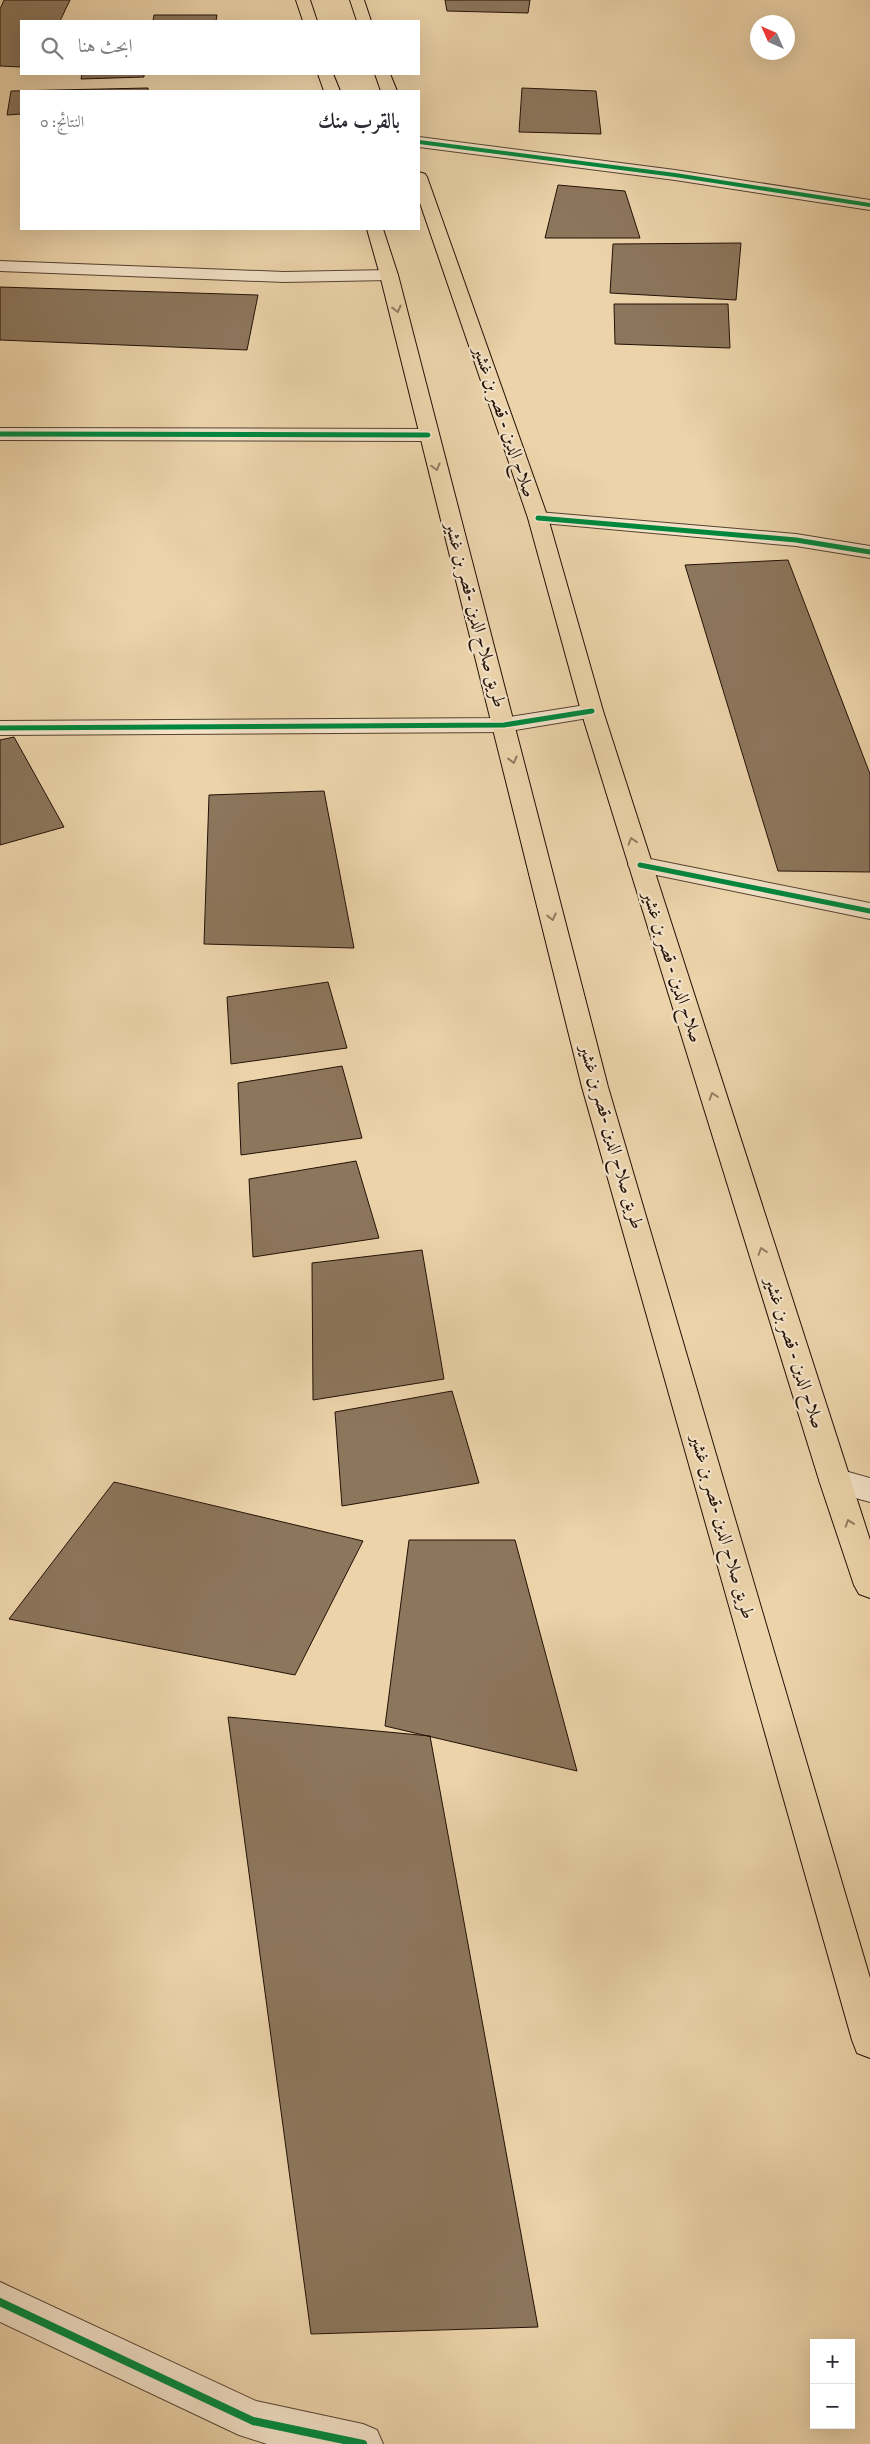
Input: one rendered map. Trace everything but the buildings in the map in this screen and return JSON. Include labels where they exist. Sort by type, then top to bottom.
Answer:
[{"type":"highway","points":[[303,0],[310,20]]},
{"type":"highway","points":[[357,0],[364,20]]},
{"type":"highway","points":[[326,75],[332,90]]},
{"type":"highway","points":[[383,75],[389,90]]},
{"type":"highway","name":"صلاح الدين - قصر بن غشير","points":[[420,180],[538,518],[592,711],[834,1480],[870,1585]]},
{"type":"highway","name":"طريق صلاح الدين -قصر بن غشير","points":[[375,230],[389,275],[428,435],[596,1086],[870,2040]]},
{"type":"street","points":[[420,142],[675,175],[870,205]]},
{"type":"street","points":[[0,266],[284,277],[389,275]]},
{"type":"street","points":[[0,434],[428,435]]},
{"type":"street","points":[[538,518],[796,540],[870,552]]},
{"type":"street","points":[[0,728],[504,725],[592,711]]},
{"type":"street","points":[[640,865],[870,911]]},
{"type":"street","points":[[834,1480],[870,1490]]},
{"type":"street","points":[[0,2302],[253,2421],[363,2444]]},
{"type":"cycle path","points":[[420,142],[675,175],[870,205]]},
{"type":"cycle path","points":[[0,434],[428,435]]},
{"type":"cycle path","points":[[538,518],[796,540],[870,552]]},
{"type":"cycle path","points":[[0,728],[504,725],[592,711]]},
{"type":"cycle path","points":[[640,865],[870,911]]},
{"type":"cycle path","points":[[0,2302],[253,2421],[363,2444]]}]
